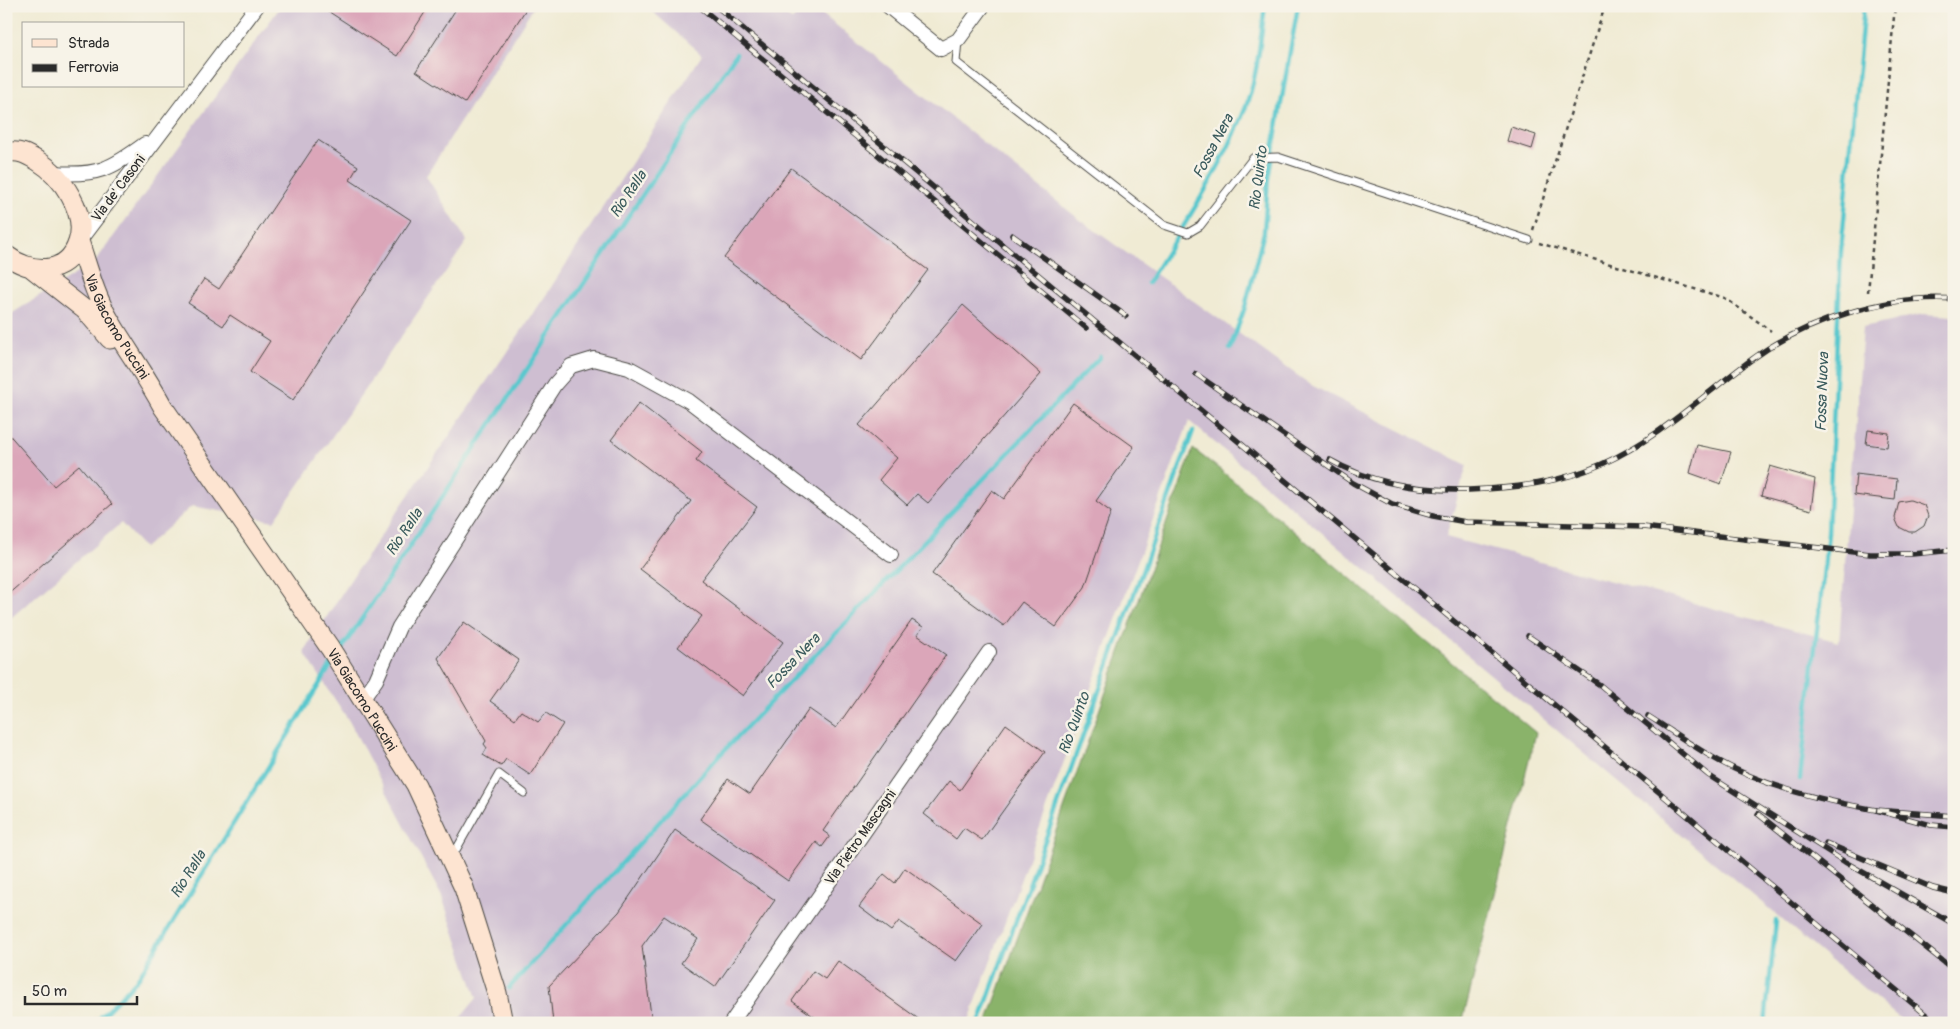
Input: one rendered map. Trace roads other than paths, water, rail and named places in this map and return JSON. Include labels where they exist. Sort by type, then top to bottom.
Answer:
[{"type":"main road","name":"Via Giacomo Puccini","points":[[10,149],[33,158],[55,173],[69,194],[79,224],[79,241],[97,296],[110,320],[163,407],[330,648],[416,786],[464,888],[497,993],[503,1023]]},
{"type":"main road","points":[[21,268],[57,266],[71,255],[79,241]]},
{"type":"main road","name":"Via Giacomo Puccini","points":[[6,255],[21,268],[73,300],[95,321],[142,384],[163,407]]},
{"type":"street","name":"Via de' Casoni","points":[[79,241],[258,6]]},
{"type":"street","points":[[888,6],[941,49],[958,40],[983,6]]},
{"type":"street","name":"Via de' Casoni","points":[[55,173],[85,174],[108,168],[158,135]]},
{"type":"street","points":[[362,700],[376,680],[399,627],[555,384],[571,366],[594,358],[629,368],[689,402],[891,555]]},
{"type":"street","name":"Via Pietro Mascagni","points":[[731,1023],[988,652]]},
{"type":"lane","points":[[958,40],[956,62],[1164,225],[1188,232],[1200,226],[1253,158],[1278,157],[1529,240]]},
{"type":"lane","points":[[450,859],[499,774],[524,793]]},
{"type":"waterway","name":"Fossa Nera","points":[[1148,283],[1211,180],[1243,114],[1255,75],[1265,6]]},
{"type":"waterway","name":"Rio Quinto","points":[[1230,349],[1245,307],[1264,232],[1268,178],[1298,6]]},
{"type":"waterway","name":"Fossa Nuova","points":[[1800,779],[1828,533],[1841,251],[1864,6]]},
{"type":"waterway","name":"Rio Ralla","points":[[339,653],[736,54]]},
{"type":"waterway","name":"Fossa Nera","points":[[509,988],[718,757],[1100,357]]},
{"type":"waterway","name":"Rio Quinto","points":[[979,1023],[1193,431]]},
{"type":"waterway","name":"Rio Ralla","points":[[95,1023],[137,980],[333,662]]},
{"type":"waterway","name":"Fossa Nuova","points":[[1765,1023],[1776,921]]},
{"type":"railway","points":[[699,6],[1086,328]]},
{"type":"railway","points":[[716,6],[1936,1023]]},
{"type":"railway","points":[[1012,235],[1126,316]]},
{"type":"railway","points":[[1330,460],[1363,475],[1380,480],[1433,489],[1469,490],[1520,486],[1570,476],[1622,454],[1661,430],[1751,360],[1796,333],[1821,322],[1875,306],[1902,301],[1954,299]]},
{"type":"railway","points":[[1196,374],[1353,483],[1392,504],[1433,516],[1466,522],[1643,527],[1870,554],[1912,554],[1954,550]]},
{"type":"railway","points":[[1528,636],[1600,685],[1708,775],[1845,862],[1954,924]]},
{"type":"railway","points":[[1648,716],[1710,756],[1757,779],[1796,792],[1876,810]]},
{"type":"railway","points":[[1954,816],[1876,810],[1931,825],[1954,827]]},
{"type":"railway","points":[[1758,814],[1954,970]]},
{"type":"railway","points":[[1826,843],[1933,888],[1954,893]]}]
